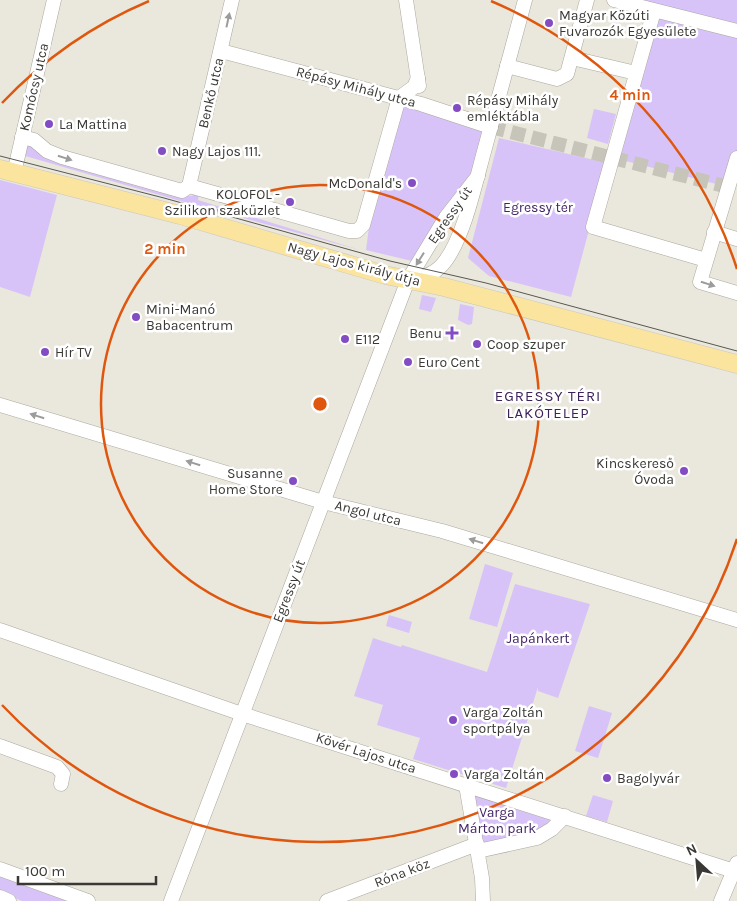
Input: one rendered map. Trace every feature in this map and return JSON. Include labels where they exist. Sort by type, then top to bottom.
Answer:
[{"type":"main road","name":"Nagy Lajos király útja","points":[[7,171],[180,215],[408,280],[444,287],[737,364]]},
{"type":"street","name":"Komócsy utca","points":[[7,171],[22,137],[54,0]]},
{"type":"street","name":"Benkő utca","points":[[189,186],[232,0]]},
{"type":"street","points":[[406,0],[421,104]]},
{"type":"street","name":"Egressy út","points":[[408,280],[420,278],[436,271],[446,261],[453,248],[478,176],[525,0]]},
{"type":"street","points":[[507,66],[557,79],[568,74],[587,0]]},
{"type":"street","points":[[614,0],[645,6],[737,31]]},
{"type":"street","points":[[645,6],[636,73],[594,227],[706,260]]},
{"type":"street","name":"Répásy Mihály utca","points":[[221,51],[421,104],[491,127]]},
{"type":"street","points":[[572,58],[636,73]]},
{"type":"street","points":[[22,137],[34,140],[47,150],[62,157],[182,191],[189,186],[353,232],[363,226],[399,98],[414,87],[418,78]]},
{"type":"street","points":[[737,158],[700,282],[737,292]]},
{"type":"street","name":"Egressy út","points":[[170,901],[408,280],[446,217],[478,176]]},
{"type":"street","points":[[446,217],[457,211],[462,214],[463,222]]},
{"type":"street","points":[[714,232],[737,239]]},
{"type":"street","name":"Angol utca","points":[[0,405],[323,502],[433,529],[737,620]]},
{"type":"street","name":"Kövér Lajos utca","points":[[0,630],[242,714],[565,816],[735,866]]},
{"type":"street","points":[[0,746],[57,767],[63,774],[61,784]]},
{"type":"street","points":[[466,785],[478,847],[483,901]]},
{"type":"street","name":"Róna köz","points":[[327,901],[478,847],[538,838],[552,829],[565,816]]},
{"type":"street","points":[[721,901],[735,866]]},
{"type":"street","points":[[0,869],[88,901]]},
{"type":"street","points":[[0,898],[9,901]]},
{"type":"green space","points":[[642,0],[737,0],[737,158],[728,187],[614,158],[654,11],[640,7]]},
{"type":"green space","points":[[399,98],[486,121],[470,177],[412,261],[366,250],[369,227]]},
{"type":"green space","points":[[594,109],[616,114],[608,144],[587,138]]},
{"type":"green space","name":"Egressy tér","points":[[499,138],[607,163],[571,297],[489,276],[468,258]]},
{"type":"green space","points":[[26,143],[169,193],[192,196],[199,192],[198,200],[360,250],[22,155]]},
{"type":"green space","points":[[0,180],[57,195],[30,297],[0,287]]},
{"type":"green space","points":[[422,295],[436,298],[431,312],[419,309]]},
{"type":"green space","points":[[460,304],[474,307],[472,324],[468,325],[458,320]]},
{"type":"green space","points":[[485,564],[513,573],[497,627],[469,619]]},
{"type":"green space","name":"Varga Zoltán sportpálya","points":[[515,584],[590,604],[558,698],[538,691],[538,687],[506,788],[413,759],[420,738],[377,725],[383,705],[354,696],[373,638],[401,647],[402,645],[487,672]]},
{"type":"green space","points":[[389,615],[412,622],[409,633],[386,626]]},
{"type":"green space","points":[[589,706],[612,713],[598,758],[575,751]]},
{"type":"green space","name":"Varga Márton park","points":[[473,793],[557,818],[534,835],[482,843]]},
{"type":"green space","points":[[593,795],[613,801],[607,822],[586,816]]},
{"type":"green space","points":[[0,874],[71,901],[22,901],[0,892]]},
{"type":"tunnel","points":[[491,127],[728,187]]},
{"type":"tram line","points":[[0,156],[164,198],[390,261],[486,283],[737,351]]},
{"type":"place","name":"Magyar Közúti Fuvarozók Egyesülete","points":[[549,23]]},
{"type":"place","name":"Répásy Mihály emléktábla","points":[[457,108]]},
{"type":"place","name":"La Mattina","points":[[49,124]]},
{"type":"place","name":"Nagy Lajos 111.","points":[[162,151]]},
{"type":"place","name":"McDonald's","points":[[412,183]]},
{"type":"place","name":"KOLOFOL - Szilikon szaküzlet","points":[[290,202]]},
{"type":"place","name":"Mini-Manó Babacentrum","points":[[136,317]]},
{"type":"place","name":"Benu","points":[[452,333]]},
{"type":"place","name":"E112","points":[[345,339]]},
{"type":"place","name":"Coop szuper","points":[[477,344]]},
{"type":"place","name":"Hír TV","points":[[45,352]]},
{"type":"place","name":"Euro Cent","points":[[408,362]]},
{"type":"place","name":"Kincskereső Óvoda","points":[[684,471]]},
{"type":"place","name":"Susanne Home Store","points":[[293,481]]},
{"type":"place","name":"Varga Zoltán sportpálya","points":[[453,720]]},
{"type":"place","name":"Varga Zoltán","points":[[454,774]]},
{"type":"place","name":"Bagolyvár","points":[[607,778]]},
{"type":"district","name":"EGRESSY TÉRI LAKÓTELEP","points":[[548,404]]},
{"type":"park label","name":"Japánkert","points":[[538,638]]}]
